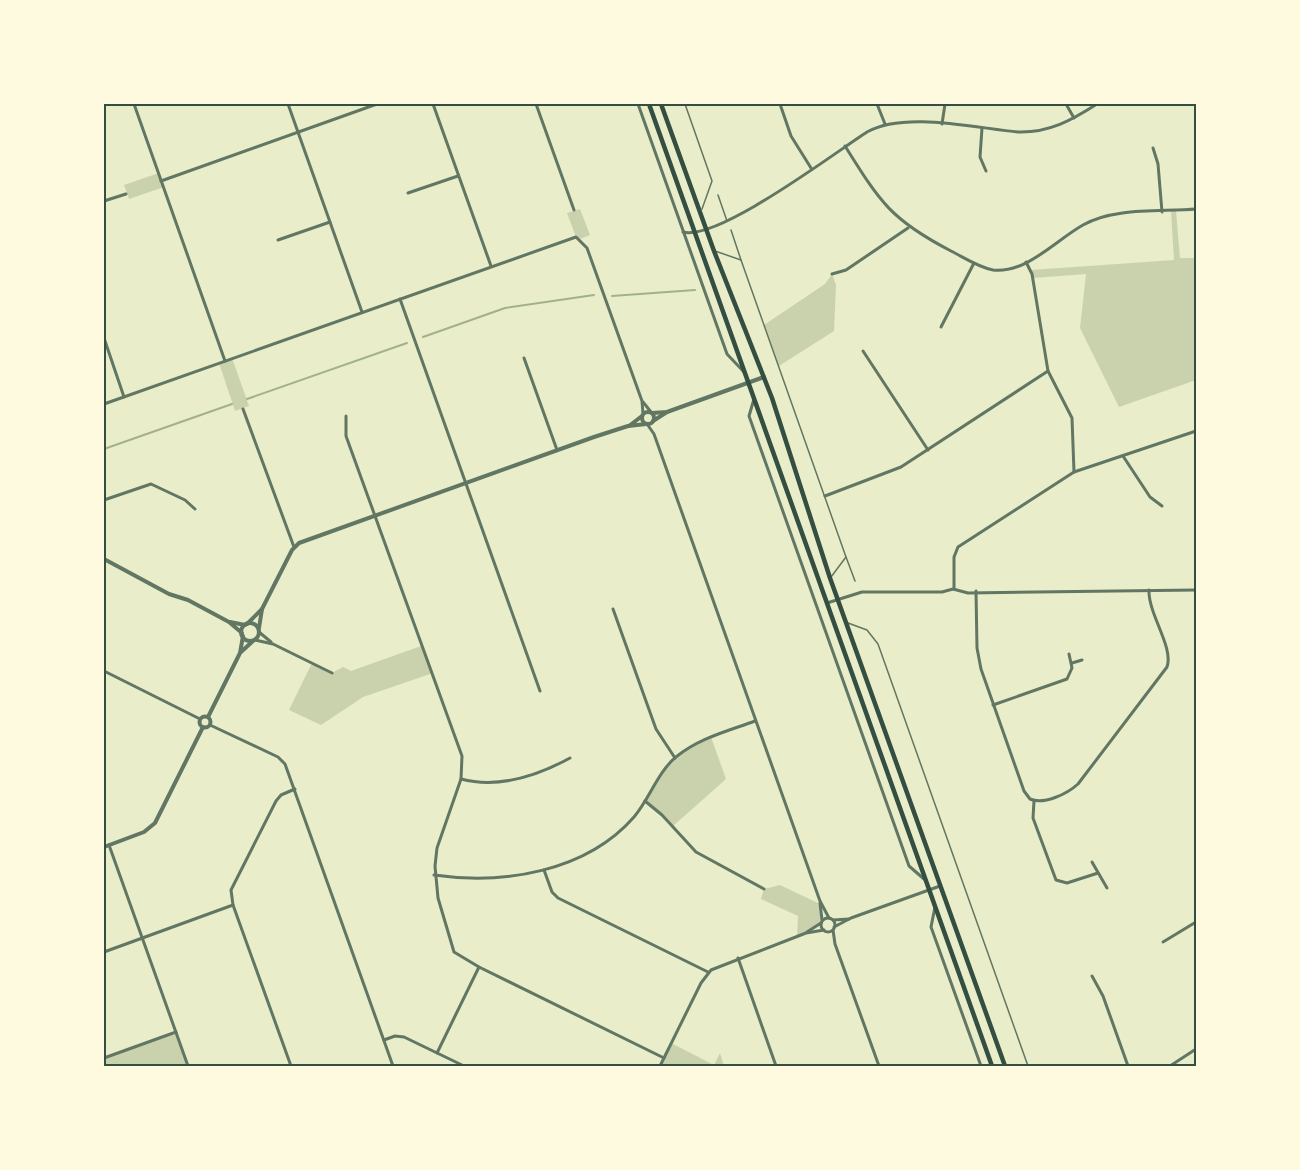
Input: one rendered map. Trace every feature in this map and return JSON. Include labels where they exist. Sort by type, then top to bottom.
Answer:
[{"type":"main road","points":[[649,104],[992,1066]]},
{"type":"main road","points":[[662,104],[714,251],[764,377],[830,578],[1005,1066]]},
{"type":"street","points":[[134,104],[225,361]]},
{"type":"street","points":[[288,104],[362,312]]},
{"type":"street","points":[[161,181],[377,104]]},
{"type":"street","points":[[433,104],[491,266]]},
{"type":"street","points":[[536,104],[574,210]]},
{"type":"street","points":[[780,104],[791,136],[811,168]]},
{"type":"street","points":[[877,104],[885,124]]},
{"type":"street","points":[[942,124],[945,104]]},
{"type":"street","points":[[1066,104],[1074,118]]},
{"type":"street","points":[[683,232],[696,234],[727,222],[845,146],[885,124],[902,121],[1035,131],[1057,126],[1097,104]]},
{"type":"street","points":[[639,105],[728,356],[745,374]]},
{"type":"street","points":[[982,128],[980,157],[986,171]]},
{"type":"street","points":[[845,146],[881,201],[908,228],[974,263],[1001,270],[1026,262],[1093,220],[1113,215],[1197,209]]},
{"type":"street","points":[[1153,148],[1158,164],[1162,212]]},
{"type":"street","points":[[408,194],[458,176]]},
{"type":"street","points":[[104,201],[126,194]]},
{"type":"street","points":[[278,240],[330,222]]},
{"type":"street","points":[[832,274],[846,270],[908,228]]},
{"type":"street","points":[[104,404],[573,237],[580,239],[587,248],[642,401],[651,413],[654,434],[820,901],[831,919],[835,944],[879,1066]]},
{"type":"street","points":[[1026,262],[1032,274],[1048,371],[1072,418],[1074,472]]},
{"type":"street","points":[[941,327],[974,263]]},
{"type":"street","points":[[400,298],[540,691]]},
{"type":"street","points":[[104,339],[124,397]]},
{"type":"street","points":[[863,351],[928,450]]},
{"type":"street","points":[[524,358],[557,451]]},
{"type":"street","points":[[825,496],[892,471],[1048,371]]},
{"type":"street","points":[[393,1066],[284,761],[210,724],[208,717],[240,653],[242,635],[246,625],[262,609],[294,547],[628,426],[653,422],[667,412],[764,377]]},
{"type":"street","points":[[754,399],[749,416],[869,754],[910,867],[926,880]]},
{"type":"street","points":[[642,401],[642,415],[654,434]]},
{"type":"street","points":[[243,409],[294,547]]},
{"type":"street","points":[[628,426],[642,415],[667,412]]},
{"type":"street","points":[[346,416],[346,436],[461,751],[461,779],[437,849],[434,875],[444,923],[454,952],[479,967],[664,1058]]},
{"type":"street","points":[[954,589],[954,557],[958,547],[1074,472],[1197,431]]},
{"type":"street","points":[[1123,456],[1150,497],[1162,506]]},
{"type":"street","points":[[104,500],[151,484],[185,500],[195,509]]},
{"type":"street","points":[[104,559],[229,622],[253,624],[273,644]]},
{"type":"street","points":[[827,603],[862,592],[942,592],[954,589],[964,592],[1197,590]]},
{"type":"street","points":[[976,591],[978,655],[993,705],[1024,791],[1034,801],[1042,801],[1078,784],[1167,667],[1168,656],[1149,603],[1149,590]]},
{"type":"street","points":[[240,653],[254,640],[259,631],[262,609]]},
{"type":"street","points":[[613,609],[659,736],[675,758]]},
{"type":"street","points":[[229,622],[248,641],[273,644],[332,673]]},
{"type":"street","points":[[993,705],[1063,681],[1071,672],[1072,663],[1069,654]]},
{"type":"street","points":[[1072,663],[1082,660]]},
{"type":"street","points":[[104,671],[200,719],[208,717]]},
{"type":"street","points":[[200,719],[203,727]]},
{"type":"street","points":[[434,875],[490,879],[544,869],[579,856],[609,839],[629,822],[645,801],[661,773],[675,758],[699,742],[755,721]]},
{"type":"street","points":[[104,847],[144,832],[155,824],[203,727],[210,724]]},
{"type":"street","points":[[461,779],[476,782],[512,780],[545,771],[570,758]]},
{"type":"street","points":[[291,1066],[233,905],[231,890],[277,799],[295,789]]},
{"type":"street","points":[[645,801],[662,814],[696,852],[764,889]]},
{"type":"street","points":[[1034,801],[1033,818],[1056,880],[1067,884],[1098,873]]},
{"type":"street","points":[[109,845],[188,1066]]},
{"type":"street","points":[[1092,862],[1107,888]]},
{"type":"street","points":[[544,869],[552,892],[558,898],[708,972]]},
{"type":"street","points":[[806,933],[833,929],[851,918],[940,886]]},
{"type":"street","points":[[820,901],[822,922],[835,944]]},
{"type":"street","points":[[104,952],[233,905]]},
{"type":"street","points":[[935,906],[931,927],[981,1066]]},
{"type":"street","points":[[660,1066],[708,972],[738,958],[806,933],[822,922],[851,918]]},
{"type":"street","points":[[1163,942],[1197,922]]},
{"type":"street","points":[[738,958],[776,1066]]},
{"type":"street","points":[[437,1053],[479,967]]},
{"type":"street","points":[[1092,976],[1103,996],[1128,1066]]},
{"type":"street","points":[[104,1058],[176,1032]]},
{"type":"street","points":[[384,1040],[401,1036],[464,1066]]},
{"type":"street","points":[[1170,1066],[1197,1049]]},
{"type":"lane","points":[[685,104],[712,182],[712,189],[700,213]]},
{"type":"lane","points":[[718,195],[727,222]]},
{"type":"lane","points":[[730,230],[855,581]]},
{"type":"lane","points":[[714,251],[741,260]]},
{"type":"lane","points":[[830,578],[846,557]]},
{"type":"lane","points":[[847,623],[867,630],[878,644],[1028,1066]]},
{"type":"green space","points":[[159,173],[164,187],[129,199],[124,185]]},
{"type":"green space","points":[[580,209],[590,235],[580,239],[576,237],[567,213]]},
{"type":"green space","points":[[1171,211],[1176,211],[1180,258],[1196,258],[1196,380],[1119,407],[1080,328],[1086,274],[1033,278],[1031,270],[1174,260]]},
{"type":"green space","points":[[832,274],[836,285],[834,331],[779,366],[764,325],[825,284]]},
{"type":"green space","points":[[232,358],[249,406],[235,411],[219,363]]},
{"type":"green space","points":[[421,646],[433,673],[363,697],[321,725],[289,710],[312,663],[332,673],[343,667],[351,671]]},
{"type":"green space","points":[[711,737],[726,779],[673,826],[645,801],[672,763],[688,750]]},
{"type":"green space","points":[[780,885],[820,904],[821,923],[797,937],[798,916],[761,899],[764,889]]},
{"type":"green space","points":[[176,1032],[188,1066],[104,1066],[104,1058]]},
{"type":"green space","points":[[671,1043],[714,1065],[720,1053],[724,1066],[660,1066]]},
{"type":"waterway","points":[[612,296],[695,290]]},
{"type":"waterway","points":[[423,337],[505,308],[594,295]]},
{"type":"waterway","points":[[247,399],[407,343]]},
{"type":"waterway","points":[[104,449],[232,404]]}]
